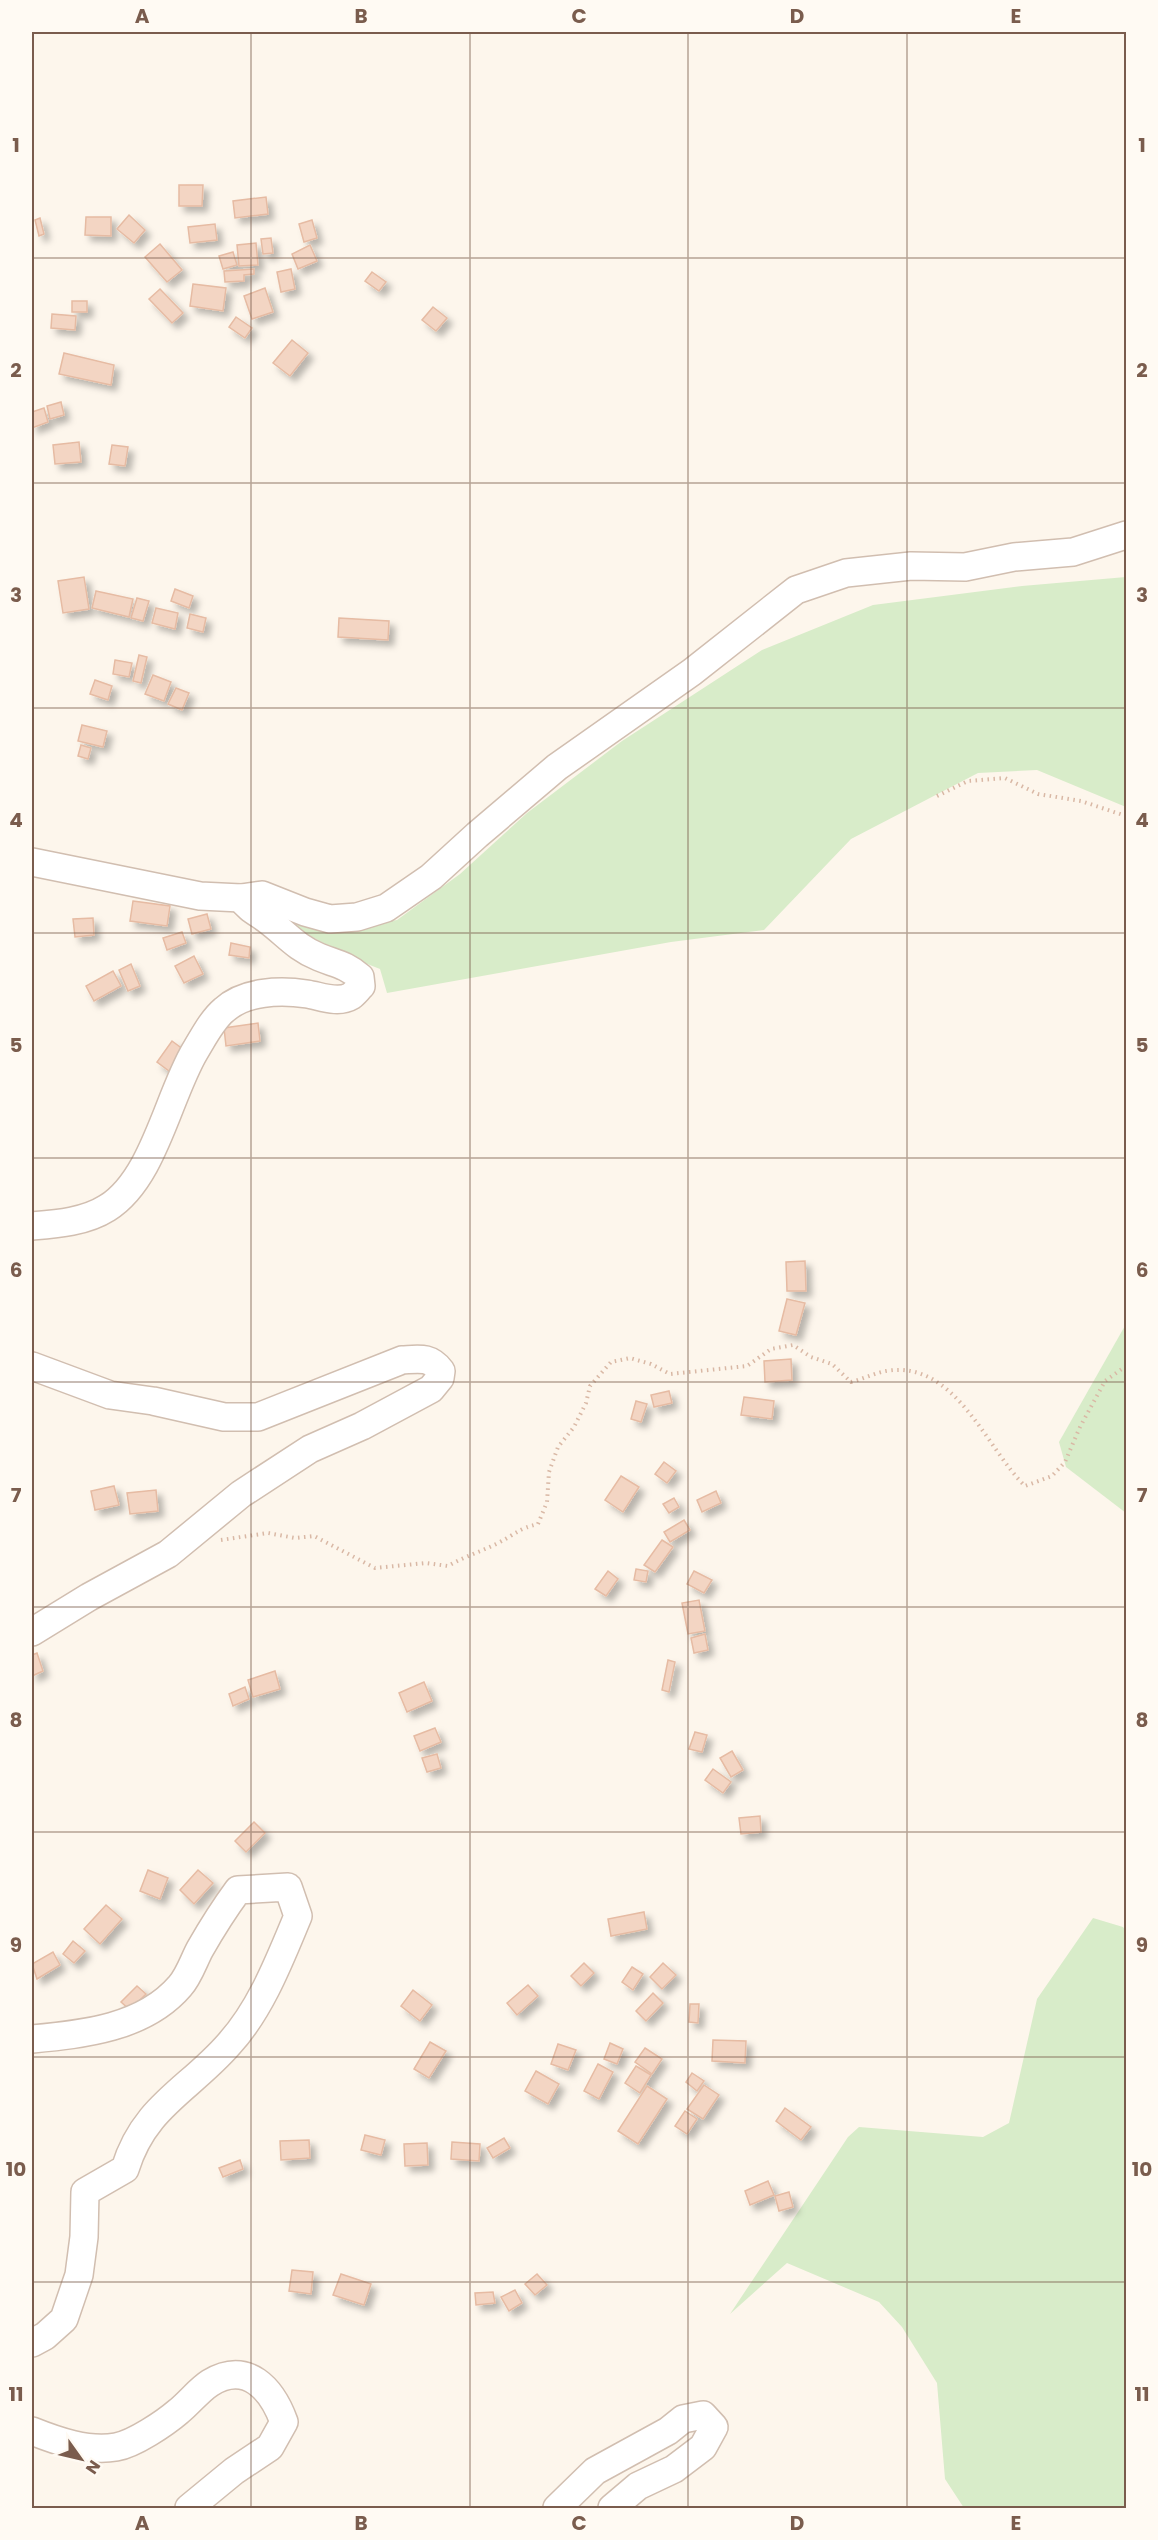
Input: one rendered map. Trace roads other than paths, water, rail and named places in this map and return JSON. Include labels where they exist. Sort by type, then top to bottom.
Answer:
[{"type":"street","points":[[32,862],[200,896],[241,898],[262,895],[304,912],[330,919],[357,917],[386,908],[431,877],[557,767],[692,672],[796,591],[846,573],[911,566],[965,567],[1014,557],[1073,552],[1126,535]]},
{"type":"street","points":[[32,1226],[68,1222],[106,1209],[127,1189],[159,1134],[184,1069],[224,1010],[247,997],[279,991],[332,1000],[351,997],[360,986],[360,977],[347,966],[295,945],[270,922],[248,908],[241,898]]},
{"type":"street","points":[[32,1366],[110,1395],[153,1401],[224,1418],[258,1417],[402,1360],[422,1359],[434,1362],[441,1371],[440,1378],[431,1389],[362,1426],[310,1449],[241,1494],[168,1554],[89,1597],[32,1632]]},
{"type":"street","points":[[32,2038],[84,2034],[121,2023],[157,2008],[182,1984],[218,1918],[238,1890],[288,1887],[298,1916],[251,2014],[230,2043],[148,2121],[132,2147],[125,2169],[86,2192],[79,2275],[64,2319],[45,2336],[32,2343]]},
{"type":"street","points":[[32,2431],[81,2447],[117,2447],[151,2430],[178,2412],[209,2383],[231,2373],[256,2379],[276,2401],[284,2422],[270,2447],[234,2471],[189,2508]]},
{"type":"street","points":[[557,2508],[595,2471],[668,2431],[683,2419],[703,2415],[714,2427],[703,2446],[674,2469],[638,2486],[612,2508]]}]
